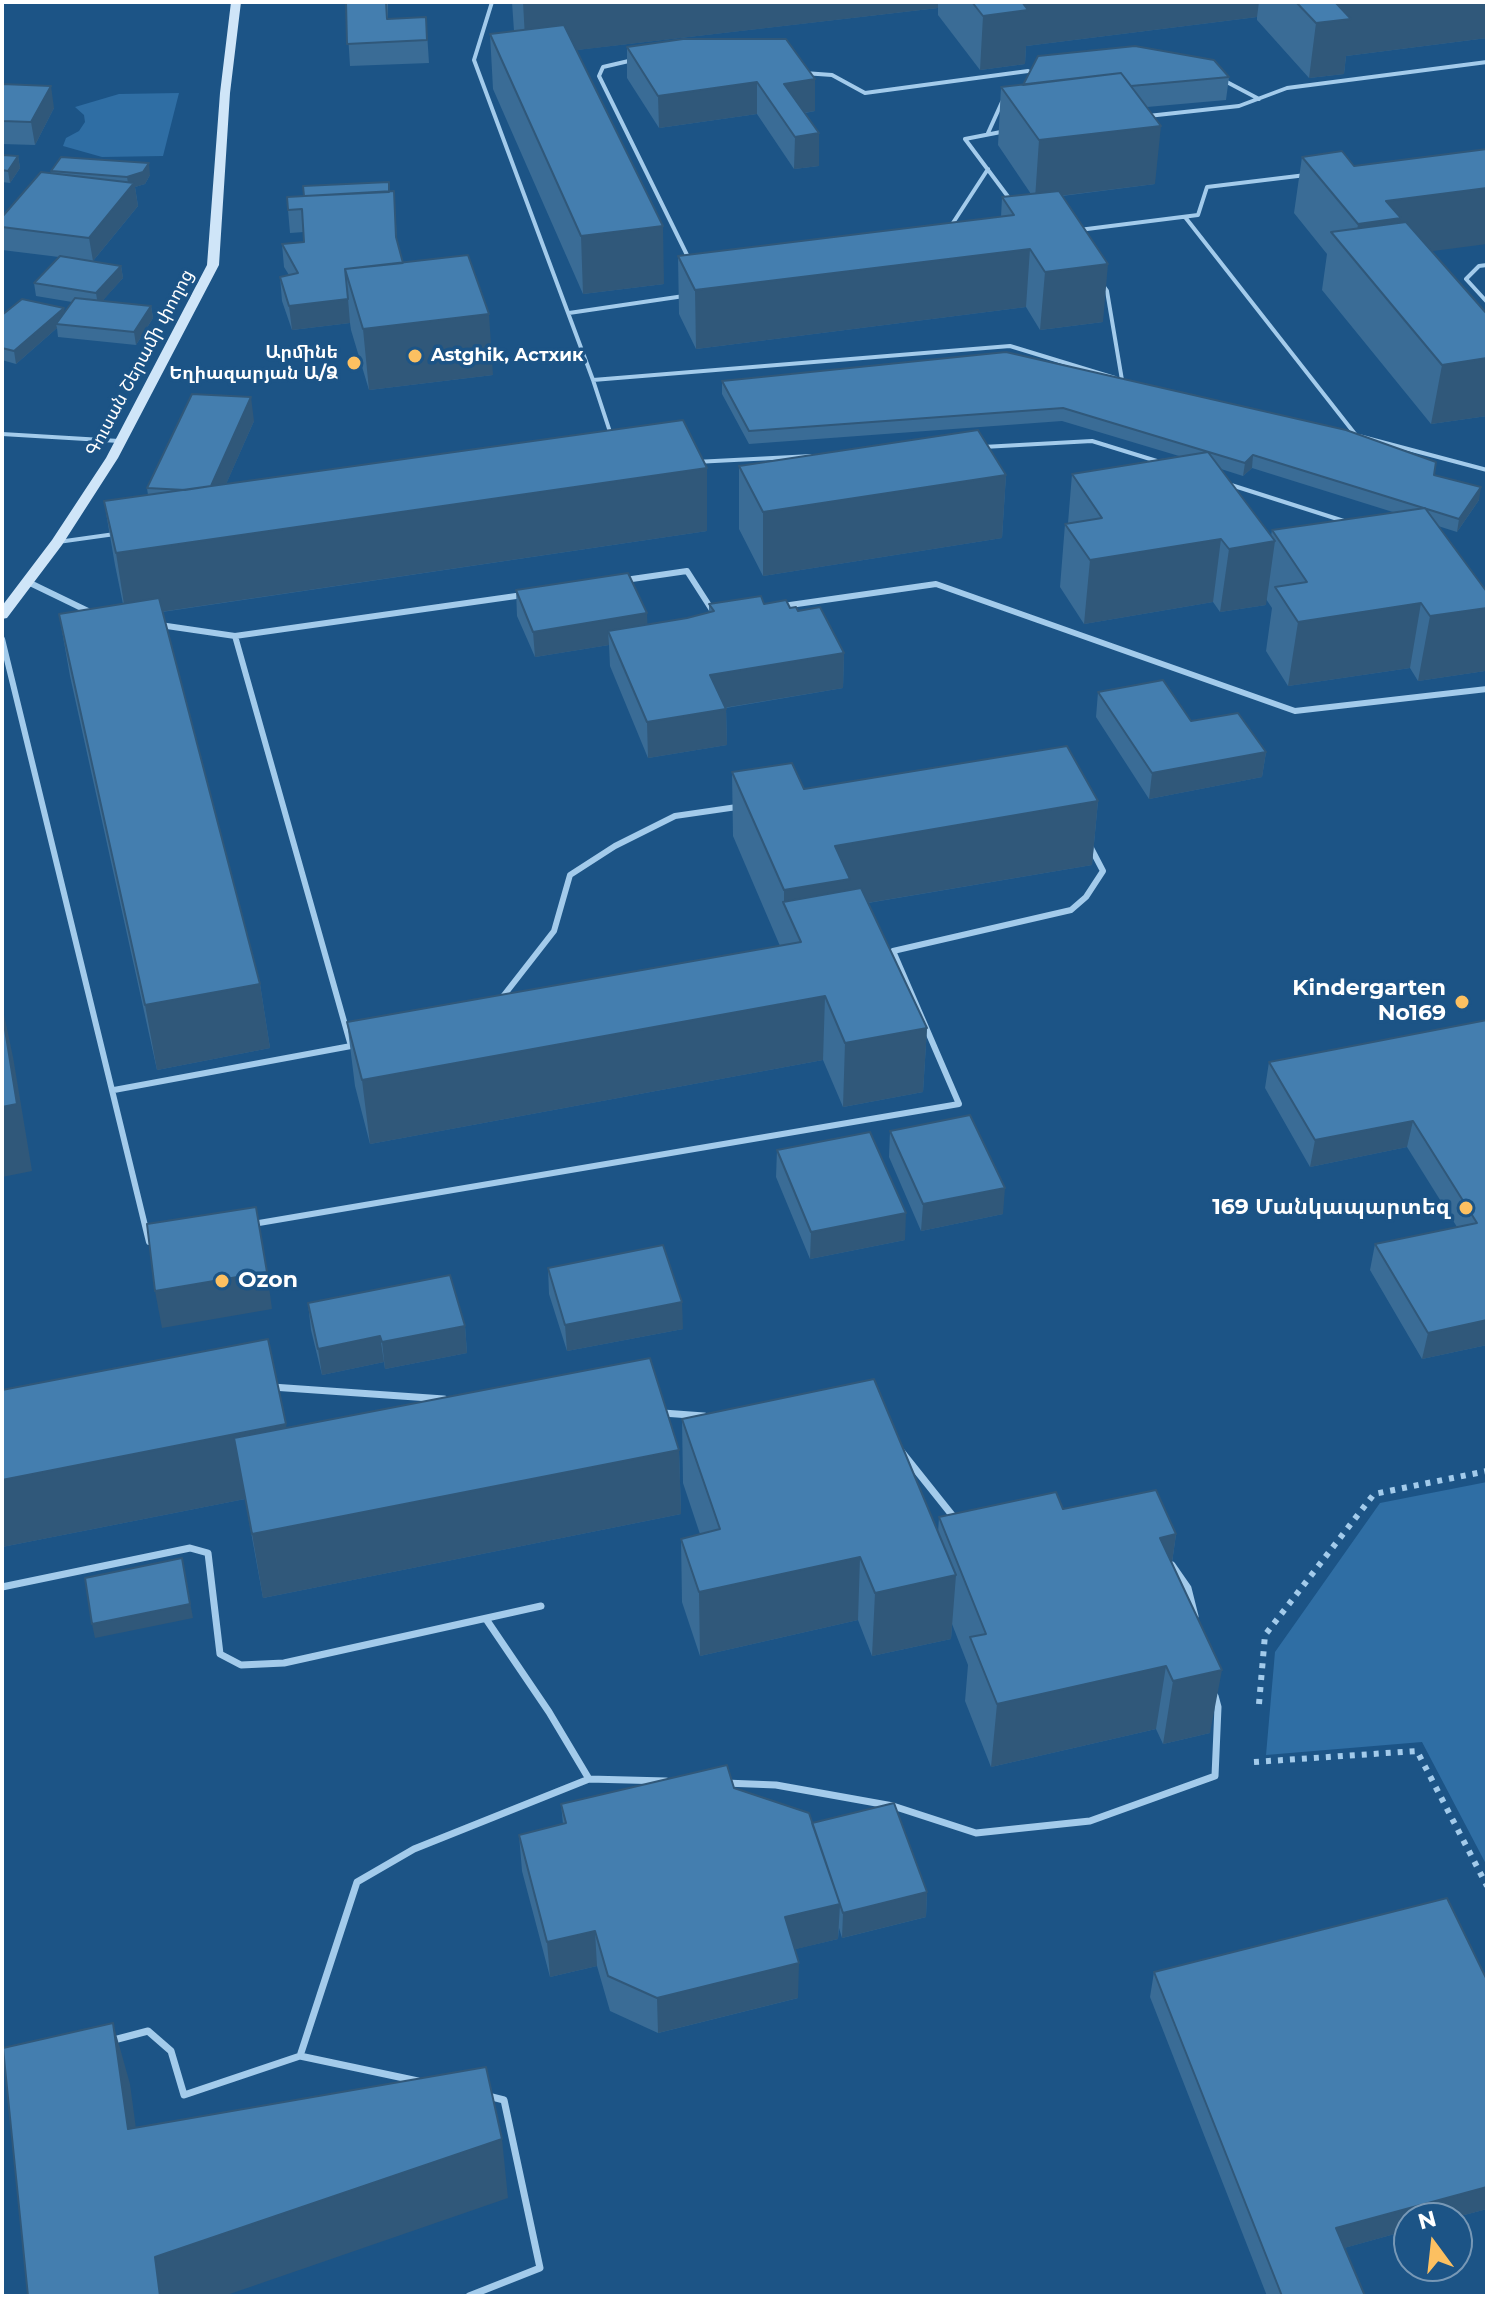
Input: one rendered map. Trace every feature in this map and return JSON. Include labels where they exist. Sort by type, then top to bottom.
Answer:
[{"type":"main road","name":"Գուսան Շերամի փողոց","points":[[2,615],[57,542],[119,441],[213,265],[225,93],[236,2]]},
{"type":"lane","points":[[492,2],[474,60],[569,313],[616,451]]},
{"type":"lane","points":[[636,60],[603,67],[599,76],[692,266]]},
{"type":"lane","points":[[795,62],[804,74],[832,75],[865,93],[1028,71]]},
{"type":"lane","points":[[1144,116],[1239,106],[1287,88],[1487,62]]},
{"type":"lane","points":[[1009,86],[1015,74],[1041,68]]},
{"type":"lane","points":[[1216,76],[1259,99]]},
{"type":"lane","points":[[988,133],[1004,98]]},
{"type":"lane","points":[[1018,210],[965,139],[1019,130]]},
{"type":"lane","points":[[945,235],[988,169]]},
{"type":"lane","points":[[1068,231],[1198,215],[1207,187],[1315,174]]},
{"type":"lane","points":[[1185,217],[1355,434]]},
{"type":"lane","points":[[1487,265],[1479,266],[1466,279],[1487,302]]},
{"type":"lane","points":[[1099,279],[1107,291],[1122,380]]},
{"type":"lane","points":[[569,313],[690,295]]},
{"type":"lane","points":[[593,380],[1010,346],[1137,383]]},
{"type":"lane","points":[[1339,431],[1487,470]]},
{"type":"lane","points":[[2,434],[119,441]]},
{"type":"lane","points":[[982,447],[1092,441],[1167,465]]},
{"type":"lane","points":[[683,462],[825,455]]},
{"type":"lane","points":[[1226,484],[1360,526]]},
{"type":"lane","points":[[57,542],[119,533]]},
{"type":"lane","points":[[609,583],[687,571],[716,616]]},
{"type":"lane","points":[[26,581],[96,615]]},
{"type":"lane","points":[[779,607],[936,584],[1295,711],[1487,689]]},
{"type":"lane","points":[[158,625],[235,636],[531,594]]},
{"type":"lane","points":[[235,636],[351,1046]]},
{"type":"lane","points":[[2,639],[149,1242],[164,1240]]},
{"type":"lane","points":[[490,1003],[504,999],[554,931],[570,875],[615,846],[675,816],[751,805]]},
{"type":"lane","points":[[242,1226],[959,1104],[893,951],[1071,910],[1086,897],[1103,871],[1084,835]]},
{"type":"lane","points":[[114,1090],[365,1042]]},
{"type":"lane","points":[[255,1386],[461,1400]]},
{"type":"lane","points":[[651,1412],[714,1417]]},
{"type":"lane","points":[[892,1445],[904,1453],[965,1531]]},
{"type":"lane","points":[[2,1587],[190,1548],[208,1553],[220,1654],[241,1665],[284,1663],[541,1606]]},
{"type":"lane","points":[[1165,1555],[1188,1588],[1199,1633]]},
{"type":"lane","points":[[486,1619],[549,1712],[589,1779]]},
{"type":"lane","points":[[714,1783],[776,1785],[879,1803],[976,1833],[1090,1821],[1215,1776],[1218,1707],[1214,1692]]},
{"type":"lane","points":[[300,2056],[357,1882],[414,1849],[589,1779],[683,1782]]},
{"type":"lane","points":[[105,2042],[148,2031],[171,2051],[184,2095],[300,2056],[431,2084]]},
{"type":"lane","points":[[469,2296],[540,2268],[504,2100],[475,2094]]},
{"type":"path","points":[[1259,1710],[1265,1635],[1374,1494],[1487,1471]]},
{"type":"path","points":[[1255,1749],[1254,1762],[1417,1751],[1487,1886]]},
{"type":"shaded area","points":[[179,93],[163,156],[102,157],[63,146],[66,138],[79,131],[85,122],[84,115],[75,107],[119,94]]},
{"type":"shaded area","points":[[1487,1482],[1487,1866],[1422,1742],[1266,1755],[1275,1652],[1380,1503]]},
{"type":"building","points":[[346,2],[386,2],[387,19],[426,17],[427,40],[347,44]]},
{"type":"building","points":[[972,2],[1022,2],[1028,10],[983,16]]},
{"type":"building","points":[[1296,2],[1348,2],[1336,3],[1351,19],[1316,23]]},
{"type":"building","points":[[564,25],[663,226],[581,236],[490,34]]},
{"type":"building","points":[[683,39],[786,39],[815,79],[784,84],[819,133],[795,137],[757,82],[658,96],[627,47]]},
{"type":"building","points":[[1135,46],[1214,60],[1229,77],[1131,86],[1121,73],[1023,85],[1038,56]]},
{"type":"building","points":[[1121,73],[1161,126],[1039,140],[1001,87]]},
{"type":"building","points":[[2,84],[51,86],[31,122],[2,121]]},
{"type":"building","points":[[1487,149],[1487,188],[1386,201],[1401,218],[1358,224],[1302,157],[1342,151],[1354,166]]},
{"type":"building","points":[[2,155],[18,156],[8,171],[2,170]]},
{"type":"building","points":[[61,157],[149,163],[143,172],[127,177],[51,171]]},
{"type":"building","points":[[41,172],[134,183],[89,238],[2,227],[2,217]]},
{"type":"building","points":[[389,182],[389,192],[304,196],[303,186]]},
{"type":"building","points":[[394,191],[396,237],[403,263],[345,269],[348,299],[289,306],[280,277],[298,273],[282,244],[304,242],[302,209],[288,210],[287,197]]},
{"type":"building","points":[[1059,191],[1108,264],[1045,272],[1030,249],[695,290],[678,256],[1014,215],[1002,197]]},
{"type":"building","points":[[1406,222],[1487,314],[1487,358],[1442,365],[1331,232]]},
{"type":"building","points":[[468,255],[489,314],[363,329],[345,269]]},
{"type":"building","points":[[60,256],[121,266],[96,293],[34,283]]},
{"type":"building","points":[[75,298],[151,306],[134,332],[56,324]]},
{"type":"building","points":[[22,299],[64,308],[14,351],[2,348],[2,315]]},
{"type":"building","points":[[1006,352],[1346,430],[1436,462],[1434,475],[1481,487],[1459,519],[1253,455],[1245,463],[1063,408],[749,431],[722,381]]},
{"type":"building","points":[[192,394],[251,397],[211,486],[185,490],[147,488]]},
{"type":"building","points":[[683,420],[707,468],[116,553],[104,501]]},
{"type":"building","points":[[978,430],[1006,475],[763,512],[739,466]]},
{"type":"building","points":[[1208,452],[1275,541],[1229,549],[1221,539],[1090,560],[1065,524],[1102,518],[1072,474]]},
{"type":"building","points":[[1425,508],[1487,592],[1487,608],[1430,616],[1421,603],[1298,622],[1275,587],[1307,582],[1272,530]]},
{"type":"building","points":[[628,573],[647,613],[533,632],[516,590]]},
{"type":"building","points":[[761,596],[764,604],[786,600],[790,608],[796,607],[798,611],[820,607],[844,653],[710,675],[726,709],[647,722],[608,631],[687,618],[714,611],[709,604]]},
{"type":"building","points":[[159,598],[260,984],[145,1005],[59,614]]},
{"type":"building","points":[[1163,680],[1191,721],[1238,713],[1266,752],[1152,773],[1098,692]]},
{"type":"building","points":[[1067,746],[1098,801],[835,846],[850,879],[784,890],[732,772],[792,763],[804,789]]},
{"type":"building","points":[[861,888],[927,1028],[845,1043],[825,996],[362,1080],[347,1022],[801,942],[783,902]]},
{"type":"building","points":[[2,1011],[17,1104],[2,1107]]},
{"type":"building","name":"169 Մանկապարտեզ","points":[[1487,1020],[1487,1320],[1428,1333],[1375,1244],[1477,1223],[1413,1121],[1315,1140],[1269,1062]]},
{"type":"building","points":[[970,1115],[1005,1188],[923,1204],[890,1131]]},
{"type":"building","points":[[870,1132],[906,1213],[811,1232],[777,1150]]},
{"type":"building","points":[[256,1207],[267,1272],[155,1291],[147,1224]]},
{"type":"building","points":[[663,1245],[682,1302],[565,1325],[548,1268]]},
{"type":"building","points":[[450,1275],[465,1326],[382,1342],[380,1336],[318,1349],[308,1303]]},
{"type":"building","points":[[268,1339],[286,1424],[2,1480],[2,1390]]},
{"type":"building","points":[[650,1358],[679,1450],[252,1534],[234,1438]]},
{"type":"building","points":[[874,1379],[956,1575],[875,1593],[860,1557],[699,1592],[681,1539],[720,1529],[682,1419]]},
{"type":"building","points":[[1156,1490],[1176,1534],[1160,1538],[1222,1670],[1173,1681],[1166,1666],[997,1704],[970,1637],[986,1634],[939,1517],[1056,1492],[1063,1509]]},
{"type":"building","points":[[182,1558],[190,1604],[92,1624],[85,1578]]},
{"type":"building","points":[[727,1765],[734,1788],[809,1813],[840,1904],[785,1917],[799,1963],[657,1998],[608,1976],[595,1931],[547,1942],[519,1835],[566,1823],[561,1804]]},
{"type":"building","points":[[894,1803],[927,1892],[843,1913],[812,1823]]},
{"type":"building","points":[[1447,1898],[1487,1980],[1487,2187],[1432,2202],[1393,2202],[1393,2213],[1336,2228],[1365,2296],[1282,2296],[1154,1972]]},
{"type":"building","points":[[113,2023],[128,2129],[486,2067],[502,2139],[155,2257],[160,2296],[28,2296],[3,2048]]},
{"type":"place","name":"Astghik, Астхик","points":[[415,356]]},
{"type":"place","name":"Արմինե Եղիազարյան Ա/Ձ","points":[[354,363]]},
{"type":"place","name":"Kindergarten No169","points":[[1462,1002]]},
{"type":"place","name":"169 Մանկապարտեզ","points":[[1466,1208]]},
{"type":"place","name":"Ozon","points":[[222,1281]]}]
